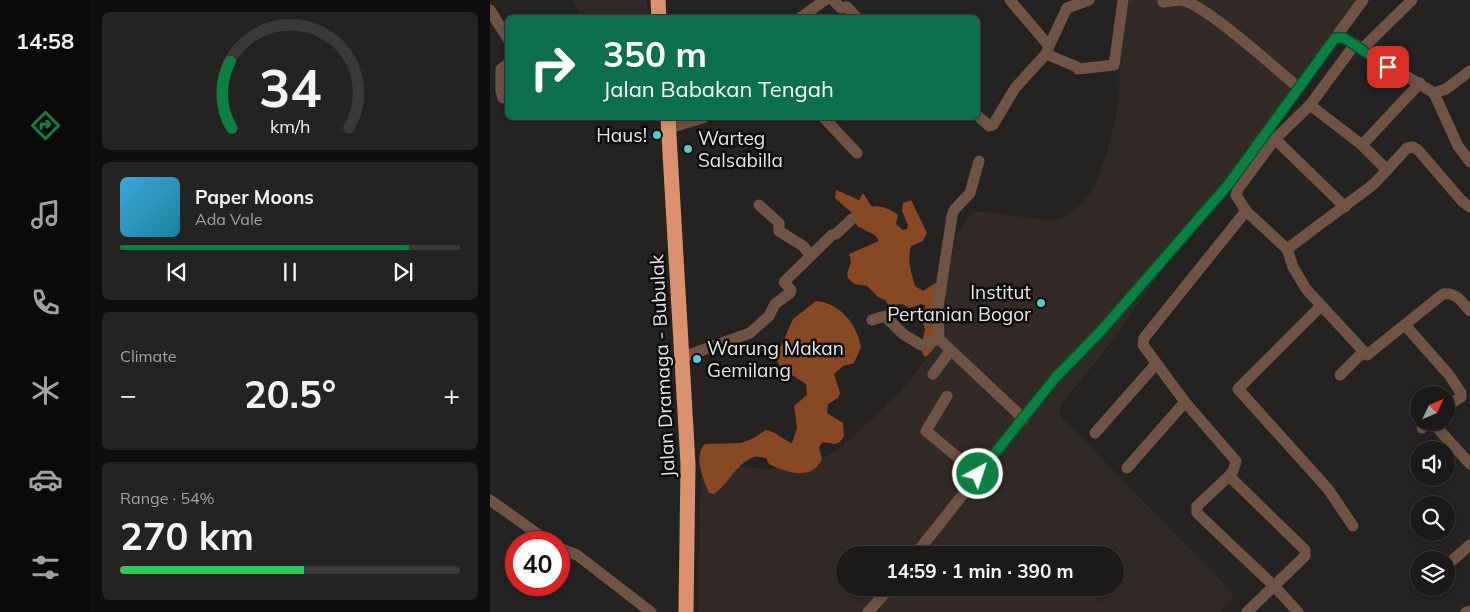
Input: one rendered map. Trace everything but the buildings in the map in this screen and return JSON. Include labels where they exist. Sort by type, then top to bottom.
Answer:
[{"type":"highway","points":[[658,0],[659,15]]},
{"type":"highway","name":"Jalan Dramaga - Bubulak","points":[[669,123],[688,464],[686,612]]},
{"type":"street","points":[[804,15],[824,0]]},
{"type":"street","points":[[833,0],[841,8],[848,7],[855,15]]},
{"type":"street","points":[[1010,0],[1048,50],[1078,69],[1114,66],[1123,0]]},
{"type":"street","points":[[980,118],[989,126],[992,125],[1015,88],[1048,50],[1066,8],[1088,0]]},
{"type":"street","points":[[1163,2],[1180,0],[1200,9],[1239,38],[1298,88]]},
{"type":"street","points":[[922,546],[1056,377],[1101,331],[1228,185],[1363,0]]},
{"type":"street","points":[[1412,0],[1359,46],[1310,105],[1275,139],[1238,188],[1236,195],[1246,211],[1287,249],[1293,267],[1306,289],[1367,355],[1443,294],[1450,293],[1457,296],[1470,311]]},
{"type":"street","points":[[490,10],[505,34]]},
{"type":"street","points":[[1335,38],[1344,38],[1359,46],[1410,80],[1420,83],[1434,93],[1458,146],[1470,162]]},
{"type":"street","points":[[503,98],[501,91],[501,69],[505,66]]},
{"type":"street","points":[[1434,93],[1446,89],[1470,71]]},
{"type":"street","points":[[1362,144],[1420,83]]},
{"type":"street","points":[[1310,105],[1362,144],[1387,170]]},
{"type":"street","points":[[669,123],[689,120]]},
{"type":"street","points":[[826,120],[857,152]]},
{"type":"street","points":[[1275,139],[1345,207]]},
{"type":"street","points":[[1287,249],[1374,184],[1407,148],[1413,147],[1418,150],[1462,201],[1470,207]]},
{"type":"street","points":[[979,161],[970,194],[954,210],[952,216],[938,307],[939,339],[1024,419]]},
{"type":"street","points":[[758,205],[779,223],[779,231],[803,246],[810,255]]},
{"type":"street","points":[[1246,211],[1144,338],[1143,345],[1185,402],[1236,461],[1233,471],[1229,476],[1197,506],[1197,513],[1274,586],[1298,612]]},
{"type":"street","points":[[683,357],[750,333],[769,316],[775,304],[790,294],[790,290],[784,282],[810,255],[852,219]]},
{"type":"street","points":[[1321,306],[1238,390],[1328,489],[1352,526]]},
{"type":"street","points":[[872,320],[885,316],[903,334],[921,346],[939,339]]},
{"type":"street","points":[[1405,325],[1461,393],[1461,397],[1455,401]]},
{"type":"street","points":[[933,374],[950,351]]},
{"type":"street","points":[[1340,375],[1364,352]]},
{"type":"street","points":[[1095,433],[1156,364]]},
{"type":"street","points":[[947,396],[926,431],[978,474]]},
{"type":"street","points":[[1127,468],[1185,402]]},
{"type":"street","points":[[1435,431],[1470,464]]},
{"type":"street","points":[[1229,476],[1304,550],[1305,556],[1247,612]]},
{"type":"street","points":[[490,500],[533,531]]},
{"type":"street","points":[[1455,558],[1470,545]]},
{"type":"street","points":[[570,552],[577,555],[652,612]]},
{"type":"street","points":[[868,612],[883,596]]},
{"type":"street","points":[[1466,612],[1470,610]]},
{"type":"shaded area","points":[[573,0],[646,0],[650,15],[586,15],[585,13],[580,14]]},
{"type":"shaded area","name":"Institut Pertanian Bogor","points":[[1125,0],[1360,0],[1214,197],[1106,349],[1061,404],[1060,416],[1233,593],[1232,600],[1220,612],[698,612],[701,473],[704,465],[768,469],[800,466],[813,463],[838,450],[901,392],[927,358],[936,337],[956,237],[970,215],[978,211],[1052,221],[1062,218],[1082,204],[1096,184],[1107,153],[1119,103],[1120,34]]},
{"type":"shaded area","points":[[836,190],[859,200],[863,193],[872,207],[885,208],[898,215],[896,224],[903,230],[907,229],[908,225],[902,211],[903,203],[911,200],[927,233],[923,241],[911,246],[909,262],[915,286],[923,291],[937,282],[947,285],[935,344],[926,357],[923,355],[921,347],[925,329],[922,321],[925,306],[922,304],[910,308],[902,304],[889,306],[885,300],[878,297],[867,286],[854,284],[848,278],[847,274],[851,262],[849,254],[879,241],[875,235],[857,226],[851,212],[835,198]]},
{"type":"shaded area","points":[[816,301],[833,306],[846,316],[856,330],[861,347],[854,363],[843,366],[834,374],[840,393],[838,398],[828,404],[827,413],[843,423],[844,436],[840,442],[835,444],[823,442],[819,447],[822,459],[818,466],[806,473],[783,470],[769,464],[766,458],[754,457],[742,464],[714,494],[709,493],[699,461],[701,449],[705,444],[741,443],[752,439],[766,430],[792,443],[797,428],[794,406],[807,395],[806,384],[781,368],[776,358],[793,319]]},
{"type":"place","name":"Haus!","points":[[657,135]]},
{"type":"place","name":"Warteg Salsabilla","points":[[688,149]]},
{"type":"place","name":"Institut Pertanian Bogor","points":[[1041,303]]},
{"type":"place","name":"Warung Makan Gemilang","points":[[697,359]]},
{"type":"route","points":[[978,474],[1056,377],[1101,331],[1228,185],[1335,38],[1344,38],[1362,48],[1388,67]]}]
